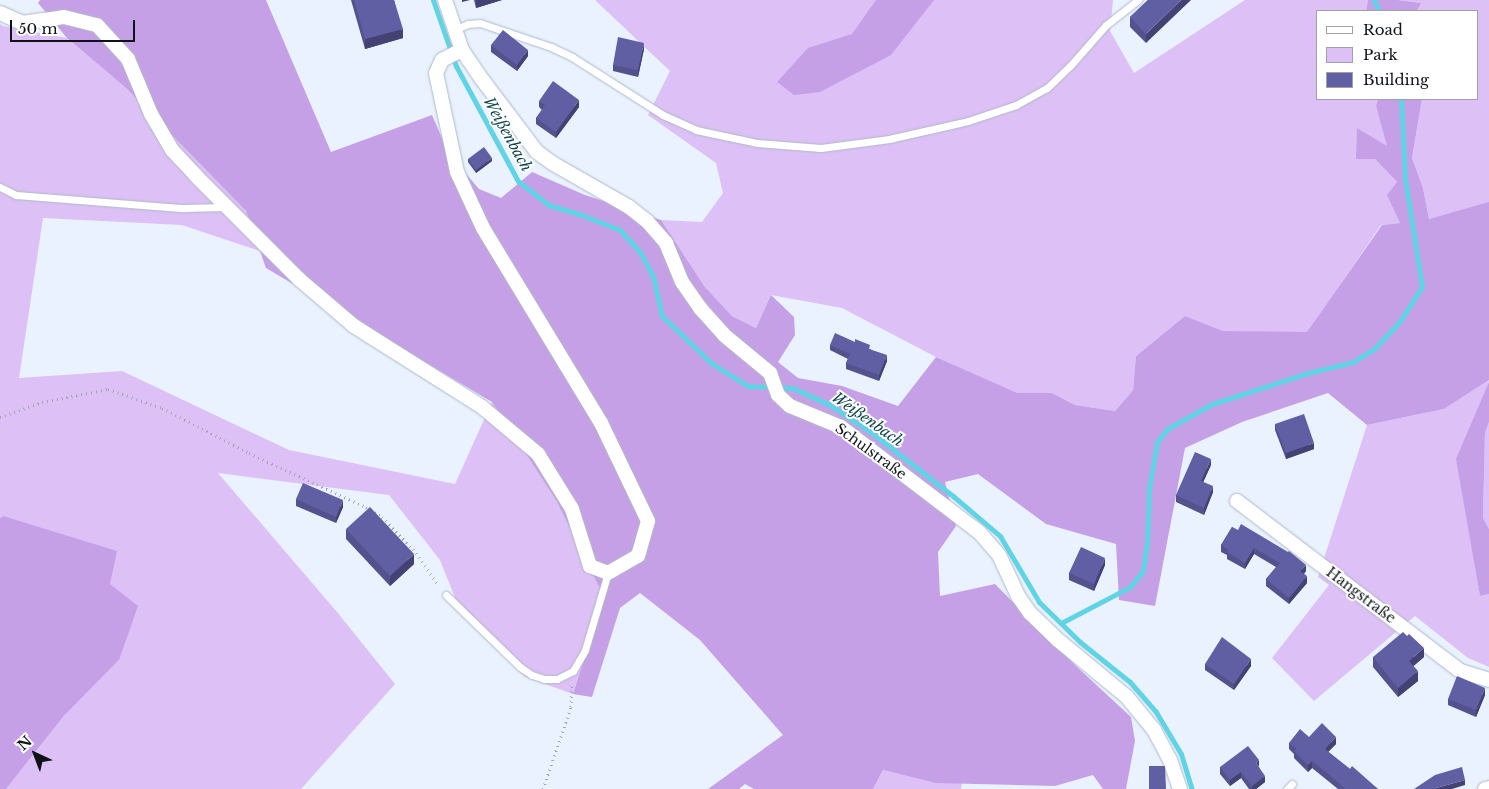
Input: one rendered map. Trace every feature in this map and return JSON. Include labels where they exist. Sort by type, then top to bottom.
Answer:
[{"type":"street","name":"Schulstraße","points":[[445,0],[456,30],[460,51],[537,152],[552,164],[629,207],[647,221],[666,243],[682,282],[700,308],[724,335],[770,373],[778,395],[790,406],[841,427],[979,532],[999,555],[1018,596],[1030,613],[1058,640],[1127,697],[1154,730],[1170,760],[1180,789]]},
{"type":"street","points":[[0,13],[22,23],[64,17],[97,25],[128,59],[150,114],[172,150],[299,278],[354,326],[482,407],[538,454],[572,509],[590,566],[608,573],[638,556],[648,521],[601,423],[483,228],[457,172],[436,72],[442,60],[460,51]]},
{"type":"street","name":"Hangstraße","points":[[1237,501],[1460,671],[1489,680]]},
{"type":"lane","points":[[456,30],[468,24],[480,23],[551,47],[572,57],[663,115],[696,130],[757,143],[821,148],[889,139],[968,121],[1016,105],[1047,88],[1106,26],[1138,0]]},
{"type":"lane","points":[[0,187],[16,195],[26,196],[183,208],[226,206]]},
{"type":"lane","points":[[446,595],[520,667],[532,675],[544,679],[557,679],[573,670],[585,650],[608,573]]},
{"type":"path","points":[[0,417],[42,402],[108,389],[162,408],[249,453],[366,507],[382,517],[413,550],[446,595]]},
{"type":"path","points":[[543,789],[571,708],[573,670]]},
{"type":"green space","points":[[595,0],[1113,0],[1110,31],[1134,73],[1245,0],[1368,0],[1366,10],[1316,10],[1316,100],[1378,100],[1376,106],[1388,146],[1356,159],[1375,159],[1397,182],[1400,223],[1381,225],[1307,333],[1222,331],[1185,316],[1136,356],[1133,390],[1115,411],[1075,405],[1052,393],[1017,394],[936,357],[842,308],[771,295],[756,328],[732,316],[705,287],[661,220],[702,222],[723,193],[716,163],[648,115],[670,71]]},
{"type":"green space","points":[[1398,0],[1489,0],[1489,203],[1429,219],[1423,188],[1412,158],[1422,100],[1479,100],[1479,10],[1418,10],[1421,3]]},
{"type":"green space","points":[[0,24],[67,38],[126,88],[246,211],[260,251],[182,225],[43,218],[19,378],[122,371],[289,450],[455,484],[492,402],[556,500],[604,597],[573,694],[525,677],[460,610],[440,560],[389,495],[218,473],[337,612],[395,684],[301,789],[6,789],[63,717],[119,660],[3,516],[0,518]]},
{"type":"green space","points":[[1489,380],[1469,529],[1480,596],[1489,594],[1489,667],[1468,658],[1415,616],[1314,701],[1272,658],[1329,585],[1318,577],[1367,425],[1444,409]]},
{"type":"green space","points":[[1489,422],[1489,529],[1483,518],[1485,433]]},
{"type":"green space","points":[[883,770],[935,783],[962,783],[961,789],[873,789]]},
{"type":"shaded area","points":[[40,0],[266,0],[331,152],[432,115],[449,154],[479,189],[501,198],[532,172],[585,195],[661,220],[705,287],[732,316],[756,328],[771,295],[794,317],[795,335],[778,362],[798,378],[842,386],[898,406],[936,357],[1017,393],[1052,393],[1075,405],[1115,411],[1133,390],[1136,356],[1185,316],[1223,331],[1307,332],[1382,225],[1400,223],[1387,195],[1397,182],[1375,159],[1356,159],[1357,128],[1387,146],[1376,106],[1378,100],[1422,100],[1412,158],[1423,188],[1429,219],[1489,202],[1489,380],[1444,409],[1367,425],[1328,393],[1242,422],[1185,448],[1155,606],[1119,600],[1116,544],[1046,524],[978,474],[945,482],[956,526],[938,552],[940,596],[995,584],[1077,667],[1131,717],[1135,741],[1126,789],[1103,789],[1093,775],[1055,786],[935,783],[883,770],[873,789],[754,789],[745,784],[739,789],[708,789],[783,735],[700,640],[640,593],[620,608],[592,697],[573,694],[604,597],[556,500],[492,402],[266,268],[246,211],[126,88],[67,38],[38,3]]},
{"type":"shaded area","points":[[876,0],[934,0],[891,55],[820,92],[794,95],[777,82],[808,48],[852,34]]},
{"type":"shaded area","points":[[1368,0],[1398,0],[1421,3],[1418,10],[1366,10]]},
{"type":"shaded area","points":[[1489,382],[1489,422],[1485,433],[1483,518],[1489,529],[1489,594],[1480,596],[1456,459]]},
{"type":"shaded area","points":[[3,516],[117,551],[110,584],[138,606],[119,660],[63,717],[6,789],[0,789],[0,518]]},
{"type":"building","points":[[354,0],[394,0],[403,29],[365,39]]},
{"type":"building","points":[[1148,0],[1181,0],[1146,34],[1130,17]]},
{"type":"building","points":[[503,30],[528,50],[517,65],[491,45]]},
{"type":"building","points":[[618,37],[644,43],[638,70],[613,65]]},
{"type":"building","points":[[553,81],[579,100],[556,132],[536,118],[545,105],[539,101]]},
{"type":"building","points":[[484,147],[492,158],[476,170],[468,159]]},
{"type":"building","points":[[835,333],[855,342],[855,339],[870,345],[869,349],[887,355],[879,375],[846,363],[850,354],[830,345]]},
{"type":"building","points":[[1304,414],[1314,443],[1286,453],[1275,424]]},
{"type":"building","points":[[1195,452],[1211,459],[1201,481],[1213,486],[1204,508],[1176,495]]},
{"type":"building","points":[[303,483],[343,500],[336,517],[296,499]]},
{"type":"building","points":[[370,507],[414,554],[390,576],[346,529]]},
{"type":"building","points":[[1241,524],[1289,551],[1306,565],[1300,571],[1307,576],[1289,598],[1266,579],[1280,563],[1254,548],[1245,563],[1227,552],[1229,550],[1221,545],[1232,527],[1238,530]]},
{"type":"building","points":[[1081,547],[1105,558],[1094,584],[1069,573]]},
{"type":"building","points":[[1403,632],[1407,636],[1409,634],[1424,648],[1409,661],[1418,671],[1398,688],[1373,657]]},
{"type":"building","points":[[1222,637],[1251,659],[1234,684],[1205,664]]},
{"type":"building","points":[[1457,676],[1485,688],[1476,710],[1448,699]]},
{"type":"building","points":[[1322,723],[1336,737],[1325,749],[1350,769],[1352,766],[1378,789],[1345,789],[1312,761],[1308,765],[1294,751],[1297,749],[1289,743],[1300,729],[1309,737]]},
{"type":"building","points":[[1248,746],[1259,760],[1256,763],[1265,776],[1252,786],[1241,772],[1230,780],[1220,767]]},
{"type":"building","points":[[1149,766],[1165,766],[1166,789],[1149,789]]},
{"type":"building","points":[[1462,767],[1465,780],[1437,789],[1414,789],[1435,775]]},
{"type":"waterway","name":"Weißenbach","points":[[433,0],[456,66],[518,181],[549,205],[582,215],[620,230],[640,252],[653,276],[662,316],[711,363],[748,386],[793,388],[830,405],[872,433],[953,496],[1000,536],[1039,602],[1080,642],[1130,682],[1156,712],[1181,754],[1192,789]]},
{"type":"waterway","points":[[1374,0],[1379,10]]},
{"type":"waterway","points":[[1061,623],[1130,587],[1143,571],[1147,543],[1149,489],[1157,442],[1167,429],[1212,404],[1308,373],[1353,362],[1375,348],[1400,321],[1422,287],[1405,178],[1401,100]]}]
